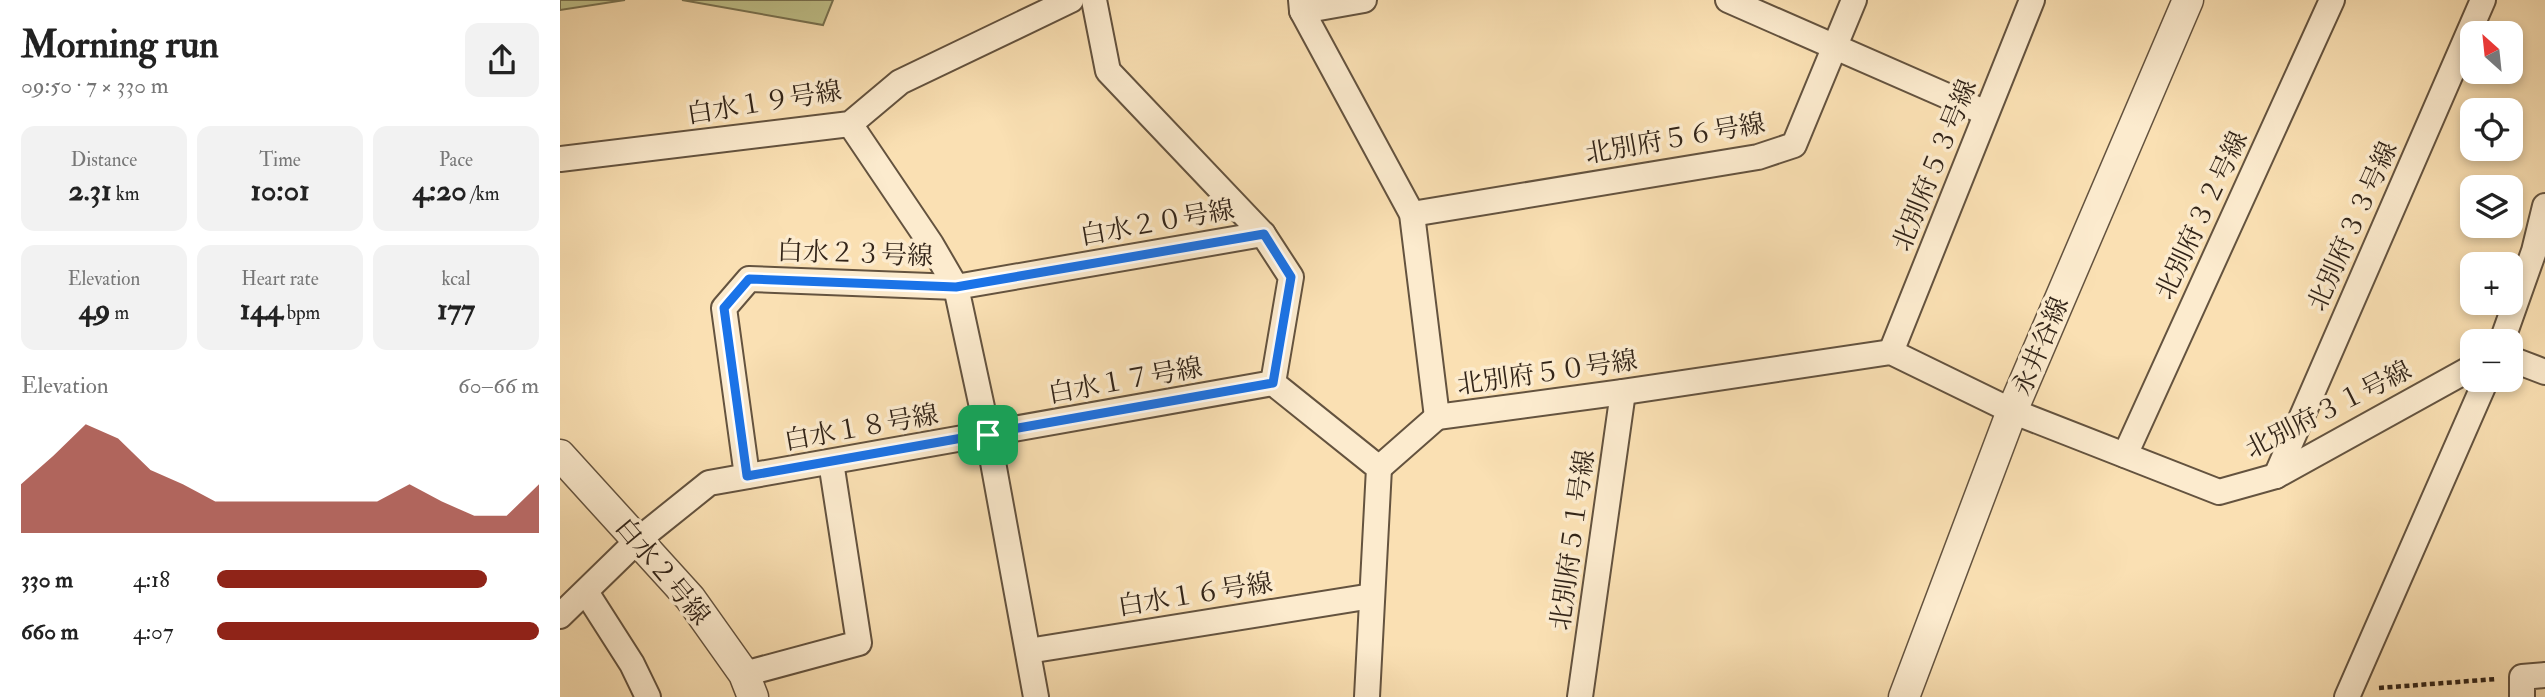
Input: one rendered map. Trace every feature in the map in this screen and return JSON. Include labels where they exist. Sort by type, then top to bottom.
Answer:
[{"type":"street","name":"白水１９号線","points":[[560,159],[850,124],[900,82],[1071,0]]},
{"type":"street","points":[[1094,0],[1108,71],[1264,234]]},
{"type":"street","points":[[1301,5],[1364,0]]},
{"type":"street","points":[[1728,0],[1986,113]]},
{"type":"street","name":"北別府５６号線","points":[[1412,214],[1758,157],[1794,145],[1854,0]]},
{"type":"street","name":"北別府５３号線","points":[[1891,352],[2032,0]]},
{"type":"street","name":"永井谷線","points":[[1905,697],[2012,411],[2188,0]]},
{"type":"street","name":"北別府３２号線","points":[[2125,455],[2332,0]]},
{"type":"street","name":"北別府３３号線","points":[[2276,476],[2483,0]]},
{"type":"street","name":"北別府５０号線","points":[[1301,5],[1412,214],[1437,417],[1891,352]]},
{"type":"street","points":[[850,124],[931,244],[956,287],[988,435],[1035,697]]},
{"type":"street","points":[[2506,329],[2534,251],[2545,206]]},
{"type":"street","name":"白水２０号線","points":[[956,287],[1264,234],[1291,277],[1273,383]]},
{"type":"street","name":"白水２３号線","points":[[747,476],[724,308],[749,279],[956,287]]},
{"type":"street","points":[[1891,352],[2012,411]]},
{"type":"street","points":[[2523,364],[2545,372]]},
{"type":"street","name":"北別府３１号線","points":[[2012,411],[2219,492],[2276,476],[2460,374]]},
{"type":"street","points":[[1273,383],[1379,468]]},
{"type":"street","name":"白水１７号線","points":[[988,435],[1273,383]]},
{"type":"street","name":"北別府５１号線","points":[[1580,697],[1623,392]]},
{"type":"street","points":[[2349,694],[2481,392]]},
{"type":"street","points":[[1367,697],[1379,468],[1437,417]]},
{"type":"street","name":"白水１８号線","points":[[560,616],[638,540],[709,483],[988,435]]},
{"type":"street","name":"白水２号線","points":[[560,455],[690,598],[749,685]]},
{"type":"street","points":[[749,685],[859,643],[831,462]]},
{"type":"street","points":[[586,592],[632,664],[648,697]]},
{"type":"street","name":"白水１６号線","points":[[1028,651],[1372,596]]},
{"type":"path","points":[[2349,694],[2530,683]]},
{"type":"green space","points":[[560,0],[625,0],[560,10]]},
{"type":"green space","points":[[682,0],[833,0],[823,25]]},
{"type":"route","points":[[1264,234],[1291,277],[1273,383],[988,435],[747,476],[724,308],[749,279],[956,287],[1264,234]]}]
